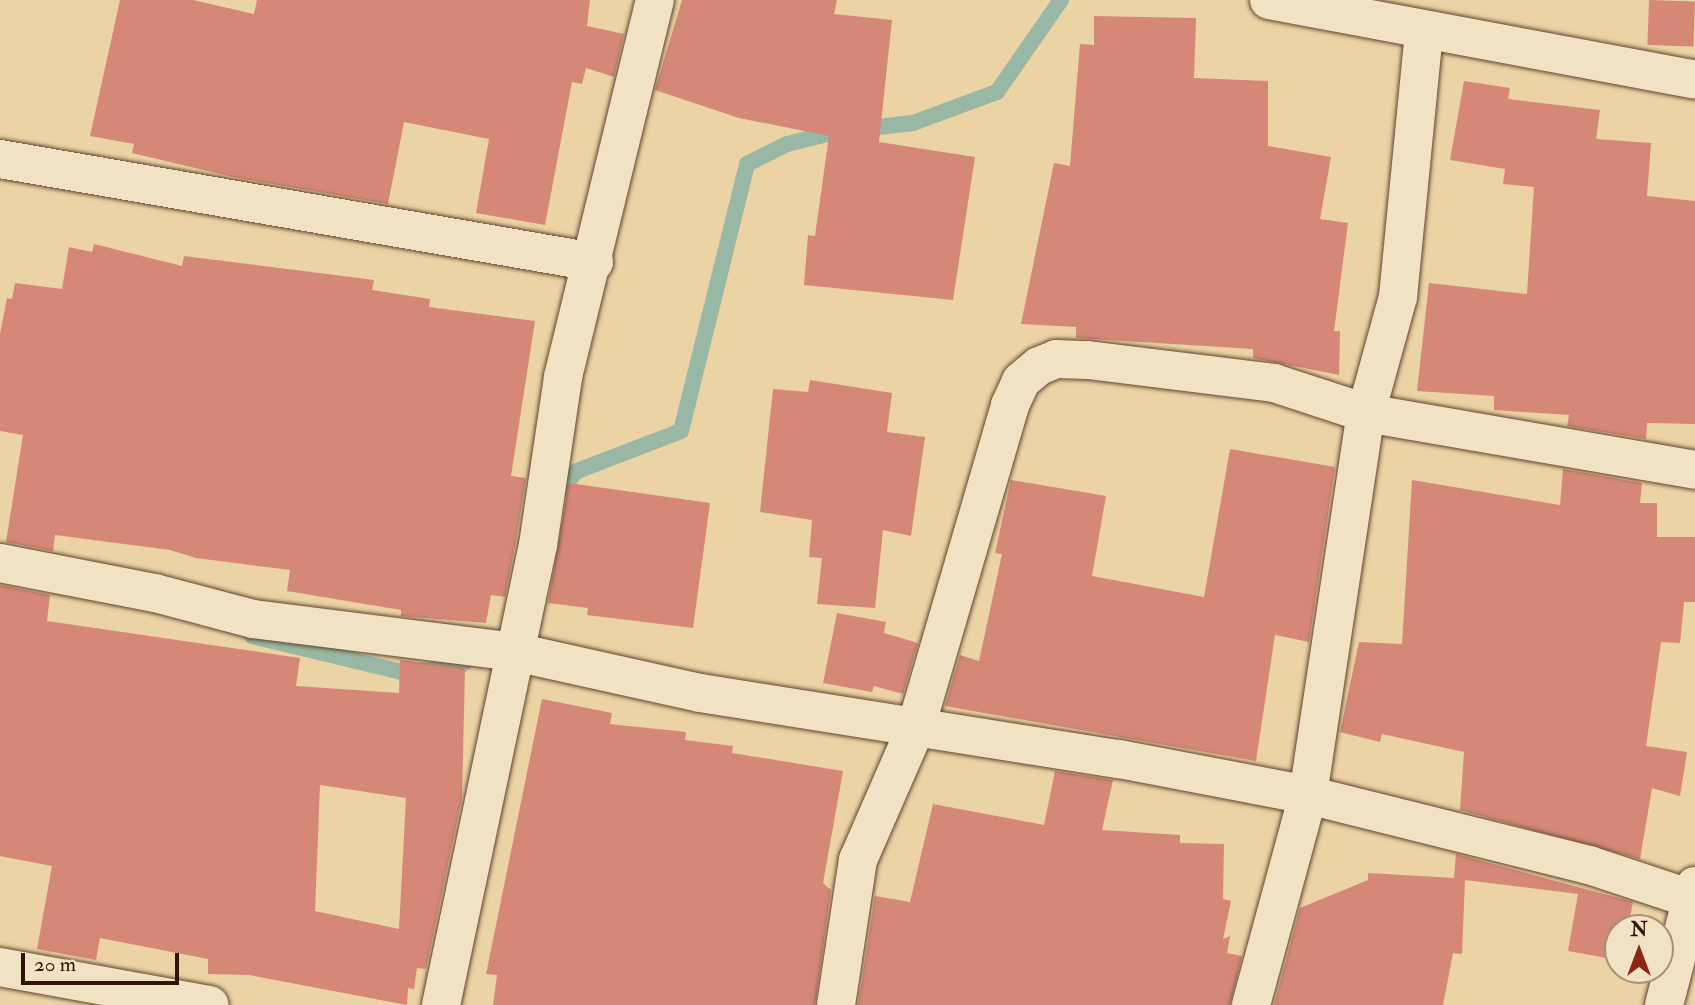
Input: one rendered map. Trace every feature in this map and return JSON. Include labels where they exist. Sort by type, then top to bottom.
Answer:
[{"type":"street","points":[[441,1005],[547,495],[563,377],[594,262],[655,0]]},
{"type":"street","points":[[1269,0],[1695,80]]},
{"type":"street","points":[[1251,1005],[1308,795],[1366,413],[1398,297],[1424,30]]},
{"type":"street","points":[[0,159],[594,262]]},
{"type":"street","points":[[836,1005],[858,860],[916,727],[1010,405],[1021,381],[1040,366],[1056,359],[1088,360],[1262,382],[1366,413],[1695,470]]},
{"type":"street","points":[[0,563],[155,593],[253,619],[515,652],[700,693],[916,727],[1308,795],[1589,865],[1694,895],[1664,1005]]},
{"type":"street","points":[[0,967],[210,1005]]},
{"type":"building","points":[[120,0],[193,0],[254,14],[257,0],[590,0],[587,26],[624,34],[614,77],[586,68],[582,84],[572,82],[545,225],[476,213],[489,139],[404,122],[388,204],[233,177],[132,153],[134,144],[90,136]]},
{"type":"building","points":[[682,0],[837,0],[834,14],[892,20],[879,142],[975,157],[953,300],[804,285],[808,235],[815,236],[829,136],[739,118],[655,90]]},
{"type":"building","points":[[1649,0],[1695,2],[1693,47],[1647,45]]},
{"type":"building","points":[[1094,16],[1196,18],[1194,78],[1268,81],[1268,146],[1331,157],[1320,219],[1348,223],[1334,331],[1340,331],[1339,375],[1253,358],[1253,349],[1076,338],[1076,327],[1021,324],[1054,163],[1070,166],[1080,44],[1094,45]]},
{"type":"building","points":[[1464,81],[1510,88],[1508,99],[1600,110],[1596,139],[1651,143],[1647,196],[1695,201],[1695,424],[1647,423],[1646,439],[1567,426],[1569,415],[1494,410],[1494,396],[1417,391],[1429,283],[1527,294],[1534,187],[1503,184],[1505,169],[1450,160]]},
{"type":"building","points":[[94,244],[182,266],[184,256],[374,280],[372,290],[430,299],[429,307],[535,321],[511,476],[526,478],[516,541],[505,597],[491,595],[486,623],[401,616],[401,610],[287,591],[290,570],[196,558],[170,550],[55,535],[53,551],[6,542],[23,435],[0,431],[0,334],[7,298],[12,299],[15,283],[62,289],[69,247],[92,252]]},
{"type":"building","points":[[810,380],[892,393],[887,432],[925,437],[911,536],[883,530],[875,608],[817,604],[822,558],[809,557],[812,520],[760,512],[773,389],[808,392]]},
{"type":"building","points":[[1230,449],[1335,467],[1309,642],[1275,635],[1256,761],[945,706],[960,655],[979,661],[1002,554],[995,553],[1011,480],[1106,496],[1092,576],[1204,597]]},
{"type":"building","points":[[1563,469],[1642,483],[1640,503],[1657,503],[1657,537],[1695,537],[1695,602],[1684,602],[1680,643],[1661,642],[1646,746],[1687,752],[1680,796],[1652,788],[1640,859],[1460,810],[1464,752],[1382,734],[1380,742],[1340,732],[1359,642],[1402,644],[1412,480],[1560,505]]},
{"type":"building","points":[[569,483],[710,503],[693,628],[587,615],[588,608],[548,603]]},
{"type":"building","points":[[0,585],[50,595],[47,621],[300,658],[296,686],[399,693],[400,660],[465,668],[462,798],[426,969],[417,968],[414,989],[408,988],[407,1005],[249,975],[208,974],[208,959],[100,938],[96,960],[37,949],[52,866],[0,856]],"holes":[[[320,785],[406,798],[399,929],[315,911]]]},
{"type":"building","points":[[837,613],[886,622],[884,633],[918,643],[903,694],[874,686],[872,692],[823,683]]},
{"type":"building","points":[[542,699],[612,713],[610,724],[686,732],[685,740],[733,746],[732,753],[843,771],[823,883],[831,890],[815,1005],[493,1005],[497,975],[486,974]]},
{"type":"building","points":[[1055,771],[1113,780],[1102,830],[1180,835],[1180,843],[1224,844],[1223,899],[1231,901],[1223,939],[1230,936],[1227,953],[1242,956],[1230,1005],[858,1005],[875,896],[910,902],[933,804],[1044,825]]},
{"type":"building","points":[[1456,854],[1633,902],[1631,914],[1604,914],[1604,957],[1568,951],[1578,894],[1465,880],[1462,954],[1453,953],[1443,1005],[1274,1005],[1300,908],[1368,880],[1368,873],[1454,878]]},
{"type":"waterway","points":[[861,129],[913,123],[997,92],[1061,0]]},
{"type":"waterway","points":[[554,498],[577,471],[681,431],[747,164],[787,144],[839,131]]},
{"type":"waterway","points":[[252,636],[402,672],[457,668],[476,653]]}]
